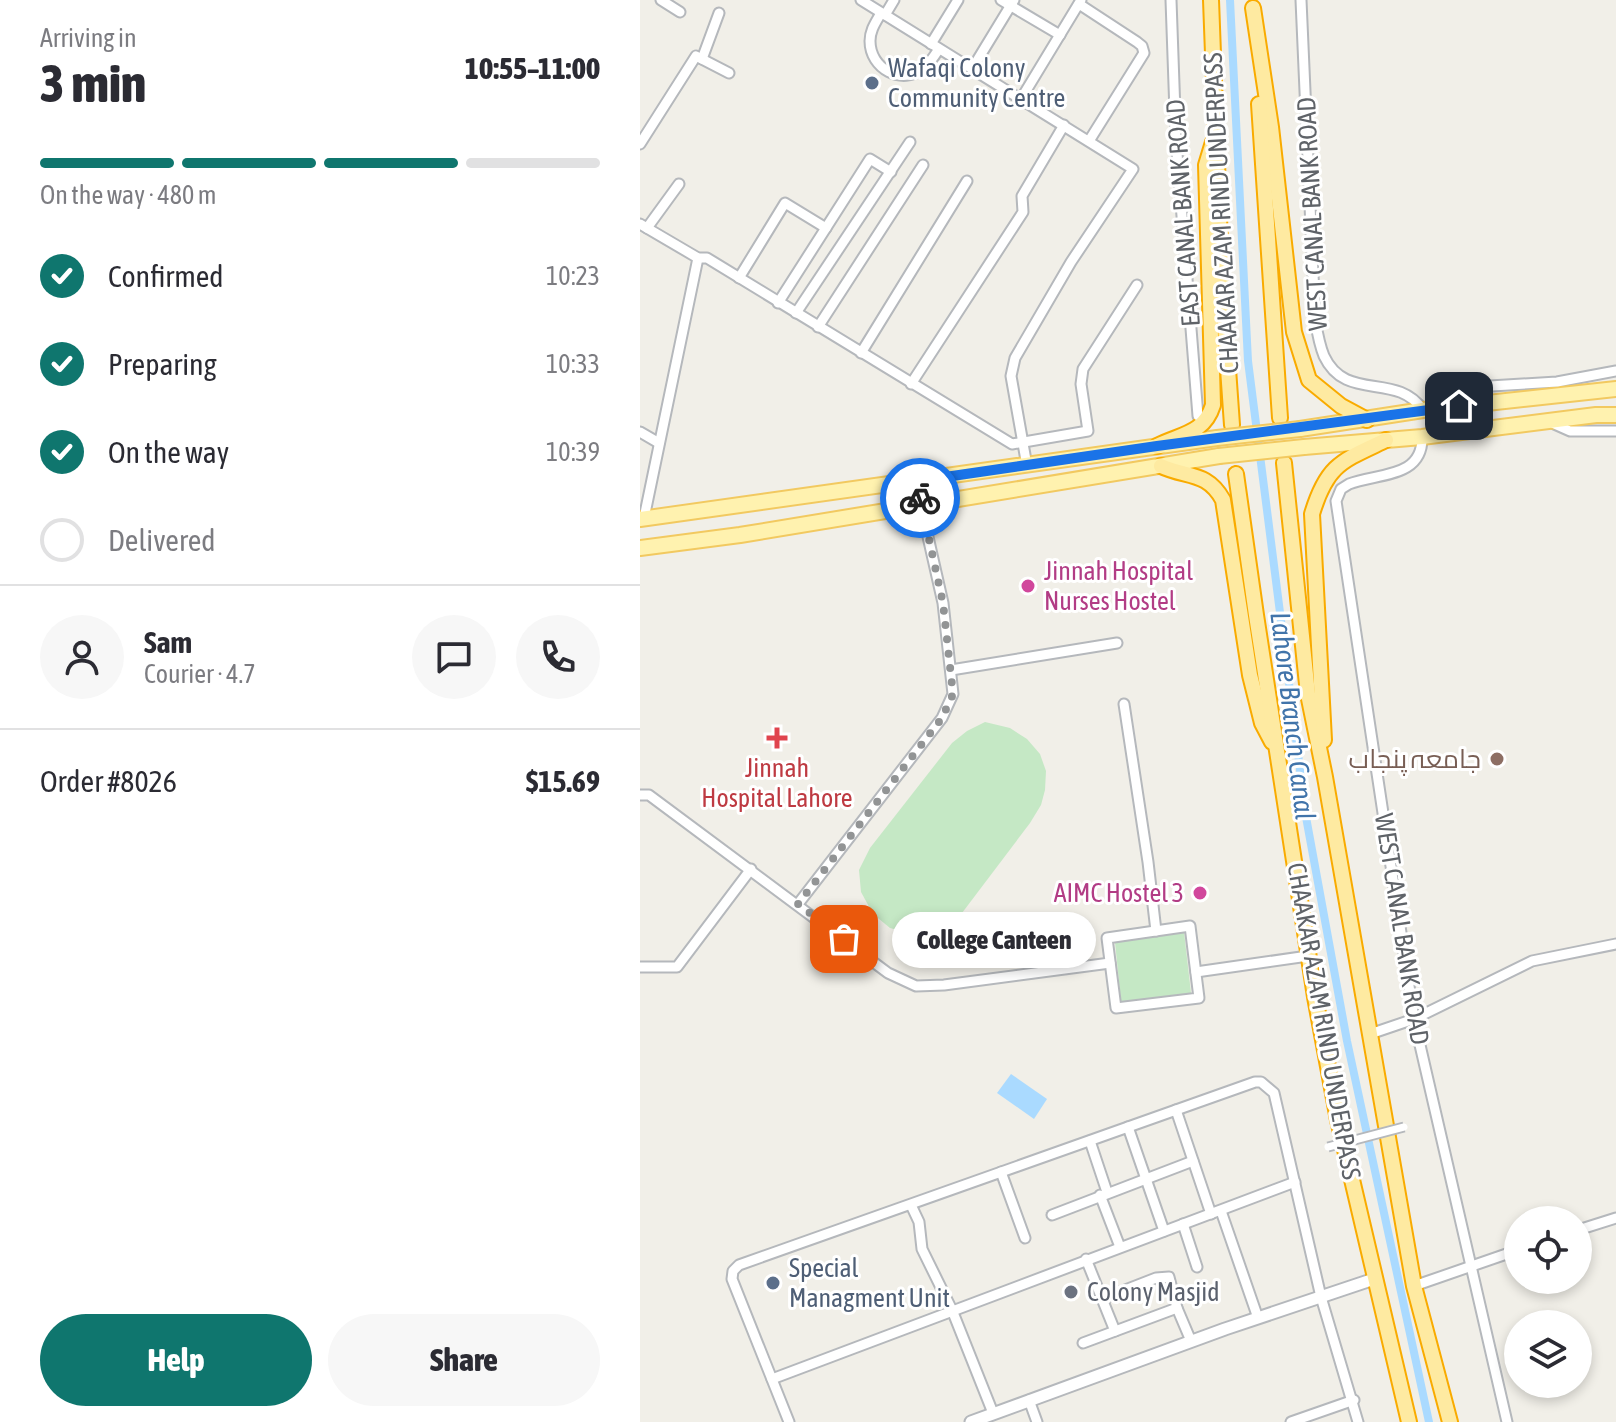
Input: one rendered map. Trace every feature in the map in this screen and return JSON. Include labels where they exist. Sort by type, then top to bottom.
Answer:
[{"type":"highway","name":"CHAAKAR AZAM RIND UNDERPASS","points":[[1211,0],[1221,270],[1232,425]]},
{"type":"highway","points":[[1253,4],[1271,127],[1294,332],[1309,380],[1341,406],[1367,420]]},
{"type":"highway","name":"WEST CANAL BANK ROAD","points":[[1253,4],[1280,418]]},
{"type":"highway","points":[[1157,446],[1195,431],[1207,420],[1213,405],[1206,165],[1217,127]]},
{"type":"highway","points":[[1325,777],[1312,514],[1331,471],[1347,458],[1386,440]]},
{"type":"highway","name":"WEST CANAL BANK ROAD","points":[[1284,463],[1308,694],[1414,1286],[1450,1422]]},
{"type":"highway","points":[[1161,466],[1176,473],[1201,477],[1217,489],[1223,500],[1250,675],[1262,723],[1278,753]]},
{"type":"highway","name":"CHAAKAR AZAM RIND UNDERPASS","points":[[1236,474],[1308,956],[1338,1120],[1409,1422]]},
{"type":"main road","points":[[643,513],[918,481],[1427,410],[1616,389]]},
{"type":"main road","points":[[640,548],[740,535],[1219,456],[1422,437],[1612,414]]},
{"type":"main road","points":[[918,481],[921,506]]},
{"type":"street","points":[[661,0],[680,12]]},
{"type":"street","points":[[861,0],[1133,169],[1071,262],[1015,358],[1011,376],[1027,466]]},
{"type":"street","points":[[894,0],[873,27],[871,52],[878,65],[888,73],[901,76],[922,70],[958,0]]},
{"type":"street","points":[[1001,0],[1013,3],[1060,35]]},
{"type":"street","name":"EAST CANAL BANK ROAD","points":[[1171,0],[1176,141],[1198,416],[1207,420]]},
{"type":"street","name":"WEST CANAL BANK ROAD","points":[[1301,0],[1315,319],[1321,349],[1331,367],[1345,380],[1400,390],[1427,410]]},
{"type":"street","points":[[1021,99],[1080,2],[1137,42],[1144,53],[1089,141]]},
{"type":"street","points":[[972,69],[1013,3]]},
{"type":"street","points":[[702,59],[719,13]]},
{"type":"street","points":[[640,144],[696,56],[729,73]]},
{"type":"street","points":[[911,384],[1023,212],[1022,196],[1064,125]]},
{"type":"street","points":[[796,313],[910,142]]},
{"type":"street","points":[[778,303],[870,159],[891,172]]},
{"type":"street","points":[[818,327],[923,165]]},
{"type":"street","points":[[861,353],[967,181]]},
{"type":"street","points":[[679,184],[642,226],[698,258],[707,258],[1012,444],[1088,431],[1081,384],[1083,369],[1137,285]]},
{"type":"street","points":[[739,278],[785,203],[826,228]]},
{"type":"street","points":[[643,513],[698,258]]},
{"type":"street","points":[[1427,410],[1441,389],[1557,382],[1616,371]]},
{"type":"street","points":[[1549,422],[1570,431],[1616,431]]},
{"type":"street","points":[[640,432],[659,443]]},
{"type":"street","name":"WEST CANAL BANK ROAD","points":[[1422,437],[1423,447],[1406,469],[1349,484],[1341,489],[1336,501],[1414,1019],[1507,1422]]},
{"type":"street","points":[[798,904],[942,718],[953,694],[943,603],[921,506]]},
{"type":"street","points":[[951,670],[1117,643]]},
{"type":"street","points":[[1124,704],[1156,931]]},
{"type":"street","points":[[640,795],[649,795],[888,973],[916,986],[1110,963]]},
{"type":"street","points":[[640,967],[677,967],[751,869]]},
{"type":"street","points":[[1190,926],[1199,998],[1116,1008],[1107,938],[1156,931],[1190,926]]},
{"type":"street","points":[[1370,1034],[1414,1019],[1532,961],[1616,944]]},
{"type":"street","points":[[1196,972],[1308,956]]},
{"type":"street","points":[[789,1422],[732,1279],[733,1271],[739,1265],[1255,1082],[1261,1082],[1274,1093],[1321,1297],[1354,1400],[1358,1422]]},
{"type":"street","points":[[1176,1110],[1193,1161],[1258,1318]]},
{"type":"street","points":[[1128,1127],[1164,1231]]},
{"type":"street","points":[[1328,1147],[1404,1127]]},
{"type":"street","points":[[1090,1141],[1120,1247]]},
{"type":"street","points":[[1052,1215],[1193,1161]]},
{"type":"street","points":[[1001,1172],[1025,1238]]},
{"type":"street","points":[[772,1379],[1295,1182]]},
{"type":"street","points":[[911,1205],[919,1222],[922,1249],[952,1310],[993,1413]]},
{"type":"street","points":[[1592,1226],[1616,1218]]},
{"type":"street","points":[[1183,1224],[1197,1267]]},
{"type":"street","points":[[1414,1286],[1504,1255]]},
{"type":"street","points":[[1086,1259],[1115,1331]]},
{"type":"street","points":[[1102,1299],[1156,1278],[1169,1277],[1177,1308],[1191,1341]]},
{"type":"street","points":[[971,1422],[1191,1341],[1374,1279]]},
{"type":"street","points":[[1083,1343],[1177,1308]]},
{"type":"street","points":[[1029,1400],[1037,1422]]},
{"type":"street","points":[[1291,1422],[1354,1400]]},
{"type":"green space","points":[[985,722],[1010,728],[1027,739],[1040,754],[1046,771],[1041,805],[962,913],[948,926],[934,933],[912,934],[890,928],[873,914],[861,892],[859,870],[870,848],[952,743]]},
{"type":"green space","points":[[1184,932],[1191,993],[1121,1002],[1115,942]]},
{"type":"water","points":[[1011,1074],[1047,1099],[1034,1119],[997,1093]]},
{"type":"waterway","name":"Lahore Branch Canal","points":[[1230,0],[1248,361],[1306,817],[1347,1041],[1429,1422]]},
{"type":"tunnel","points":[[1232,426],[1236,474]]},
{"type":"way so far","points":[[844,939],[798,904],[942,718],[953,694],[943,603],[920,498]]},
{"type":"place","name":"Wafaqi Colony Community Centre","points":[[872,83]]},
{"type":"place","name":"Jinnah Hospital Nurses Hostel","points":[[1028,586]]},
{"type":"place","name":"Jinnah Hospital Lahore","points":[[777,738]]},
{"type":"place","name":"جامعہ پنجاب","points":[[1497,759]]},
{"type":"place","name":"AIMC Hostel 3","points":[[1200,893]]},
{"type":"place","name":"College Canteen","points":[[844,939]]},
{"type":"place","name":"Special Managment Unit","points":[[773,1283]]},
{"type":"place","name":"Colony Masjid","points":[[1071,1292]]},
{"type":"route","points":[[920,498],[918,481],[1459,406]]}]
